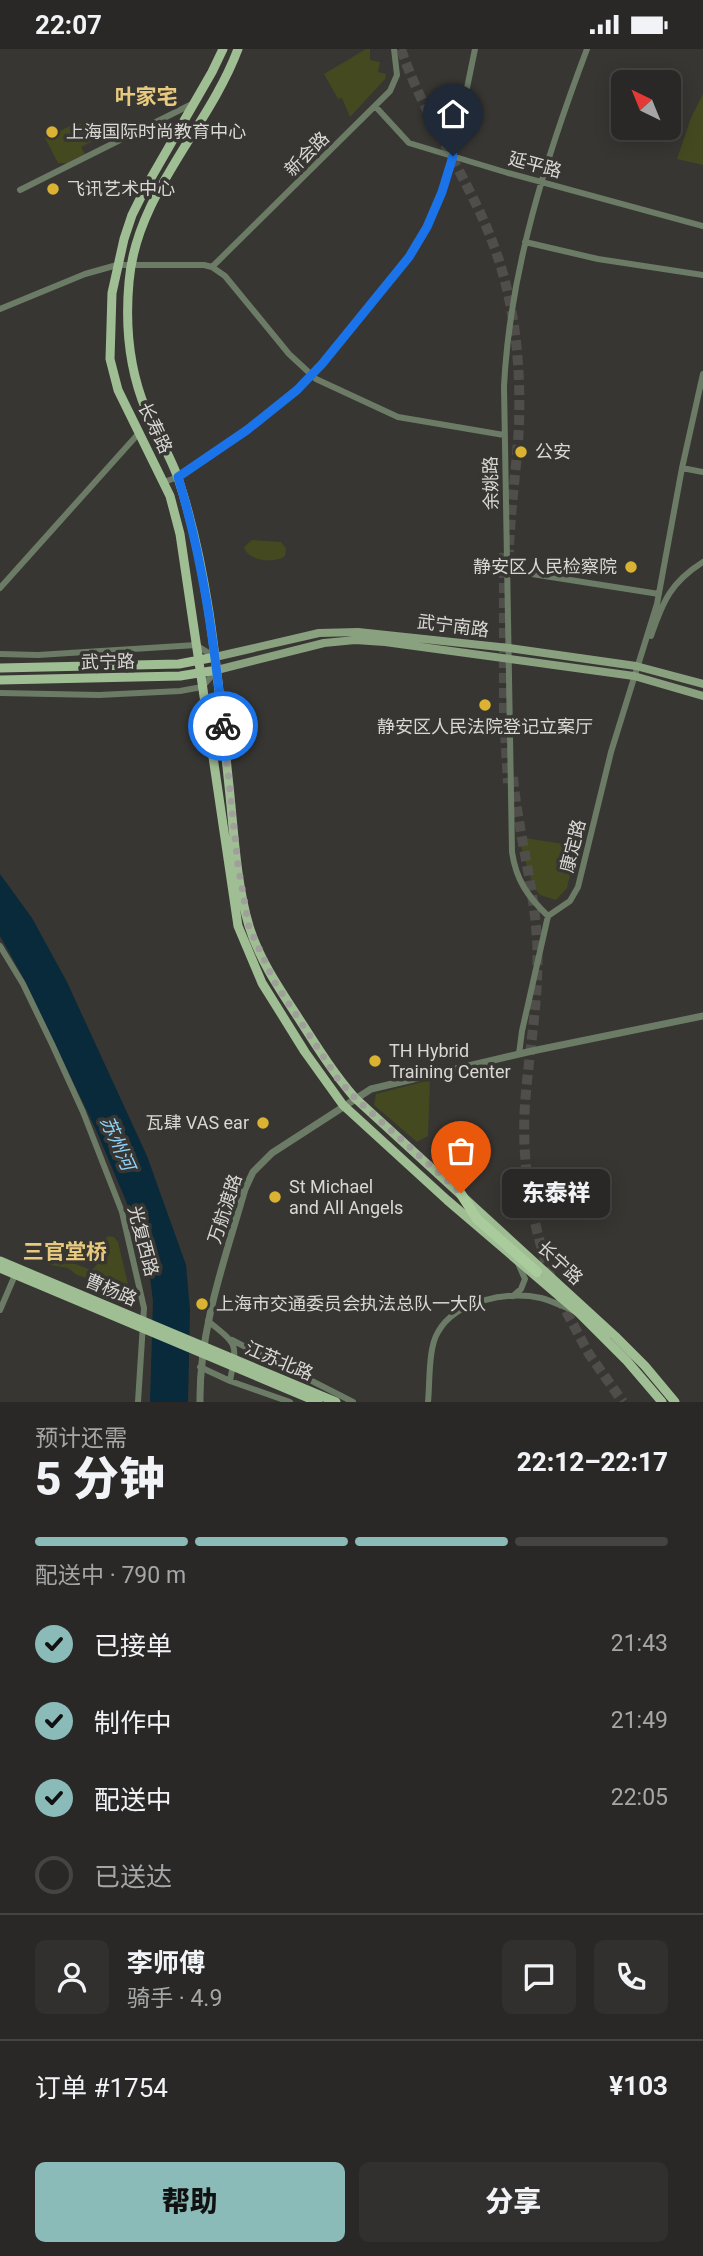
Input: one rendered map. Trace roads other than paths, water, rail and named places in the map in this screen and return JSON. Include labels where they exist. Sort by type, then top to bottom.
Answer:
[{"type":"highway","points":[[461,1193],[483,1224],[537,1272]]},
{"type":"main road","name":"长寿路","points":[[223,49],[132,215],[117,265],[112,293],[110,359],[118,390],[139,433],[171,480],[170,496],[180,534],[238,926],[262,983],[305,1052],[343,1105]]},
{"type":"main road","name":"长寿路","points":[[238,49],[159,191],[136,244],[127,330],[132,365],[146,409],[171,480],[194,529],[206,590],[238,866],[249,927],[274,981],[338,1079],[355,1098]]},
{"type":"main road","name":"武宁南路","points":[[198,661],[319,633],[358,632],[509,648],[637,666],[703,684]]},
{"type":"main road","name":"武宁南路","points":[[217,670],[324,643],[355,640],[634,676],[703,696]]},
{"type":"main road","name":"武宁路","points":[[0,668],[179,664],[198,661]]},
{"type":"main road","name":"武宁路","points":[[0,680],[180,676],[217,670]]},
{"type":"main road","name":"长宁路","points":[[355,1098],[615,1336],[675,1402]]},
{"type":"main road","name":"长宁路","points":[[343,1105],[579,1313],[627,1361],[662,1402]]},
{"type":"main road","name":"曹杨路","points":[[0,1261],[58,1289],[209,1353]]},
{"type":"main road","name":"曹杨路","points":[[0,1268],[58,1289]]},
{"type":"main road","name":"江苏北路","points":[[209,1353],[317,1399],[336,1402]]},
{"type":"street","name":"新会路","points":[[212,267],[395,83],[397,69],[394,49]]},
{"type":"street","points":[[171,480],[247,430],[312,376],[409,257],[432,215],[453,156],[475,49]]},
{"type":"street","name":"余姚路","points":[[548,916],[520,884],[514,869],[512,852],[505,369],[525,242],[541,181],[587,49]]},
{"type":"street","points":[[20,190],[195,102]]},
{"type":"street","name":"延平路","points":[[375,106],[409,143],[703,226]]},
{"type":"street","points":[[525,242],[598,259],[703,275]]},
{"type":"street","points":[[0,309],[85,274],[117,265],[212,267],[225,276],[289,354],[312,376],[398,417],[504,435]]},
{"type":"street","name":"康定路","points":[[548,916],[569,901],[578,887],[611,752],[659,594],[682,468],[703,374]]},
{"type":"street","points":[[0,588],[139,433]]},
{"type":"street","points":[[682,468],[703,472]]},
{"type":"street","name":"康定路","points":[[637,666],[669,592],[681,577],[703,562]]},
{"type":"street","points":[[507,573],[532,574],[659,594]]},
{"type":"street","points":[[0,654],[38,655],[196,645],[215,657]]},
{"type":"street","points":[[0,693],[99,695],[180,691],[202,687],[217,670]]},
{"type":"street","points":[[519,1054],[548,916]]},
{"type":"street","name":"光复西路","points":[[0,946],[23,984],[88,1122],[122,1212],[144,1308],[138,1402]]},
{"type":"street","name":"万航渡路","points":[[200,1402],[200,1367],[208,1321],[245,1189],[253,1172],[272,1153],[371,1089],[519,1054],[703,1016]]},
{"type":"street","points":[[512,1297],[521,1289],[524,1279],[517,1261]]},
{"type":"street","points":[[0,1310],[15,1275]]},
{"type":"street","points":[[428,1402],[433,1344],[437,1333],[468,1306],[512,1297],[540,1298],[579,1313]]},
{"type":"street","points":[[208,1321],[232,1340],[353,1402]]},
{"type":"street","points":[[230,1381],[236,1349],[232,1340]]},
{"type":"street","points":[[200,1367],[230,1381],[290,1402]]},
{"type":"water","name":"苏州河","points":[[0,874],[32,918],[67,982],[147,1156],[186,1265],[190,1310],[188,1402],[150,1402],[153,1301],[150,1277],[126,1201],[97,1132],[24,979],[0,936]]},
{"type":"tunnel","points":[[401,49],[422,99],[484,221],[501,268],[512,312],[518,357],[519,402],[509,552]]},
{"type":"tunnel","points":[[504,553],[504,713],[508,783]]},
{"type":"tunnel","points":[[513,777],[533,899],[538,961],[525,1104],[525,1149],[534,1216],[552,1281]]},
{"type":"tunnel","points":[[559,1298],[589,1354],[623,1402]]},
{"type":"place","name":"上海国际时尚教育中心","points":[[52,132]]},
{"type":"place","name":"飞讯艺术中心","points":[[53,189]]},
{"type":"place","name":"公安","points":[[521,452]]},
{"type":"place","name":"静安区人民检察院","points":[[631,567]]},
{"type":"place","name":"静安区人民法院登记立案厅","points":[[485,705]]},
{"type":"place","name":"TH Hybrid Training Center","points":[[375,1061]]},
{"type":"place","name":"瓦肆 VAS ear","points":[[263,1123]]},
{"type":"place","name":"东泰祥","points":[[461,1193]]},
{"type":"place","name":"St Michael and All Angels","points":[[275,1197]]},
{"type":"place","name":"上海市交通委员会执法总队一大队","points":[[202,1304]]},
{"type":"district","name":"叶家宅","points":[[146,97]]},
{"type":"district","name":"三官堂桥","points":[[65,1252]]}]
